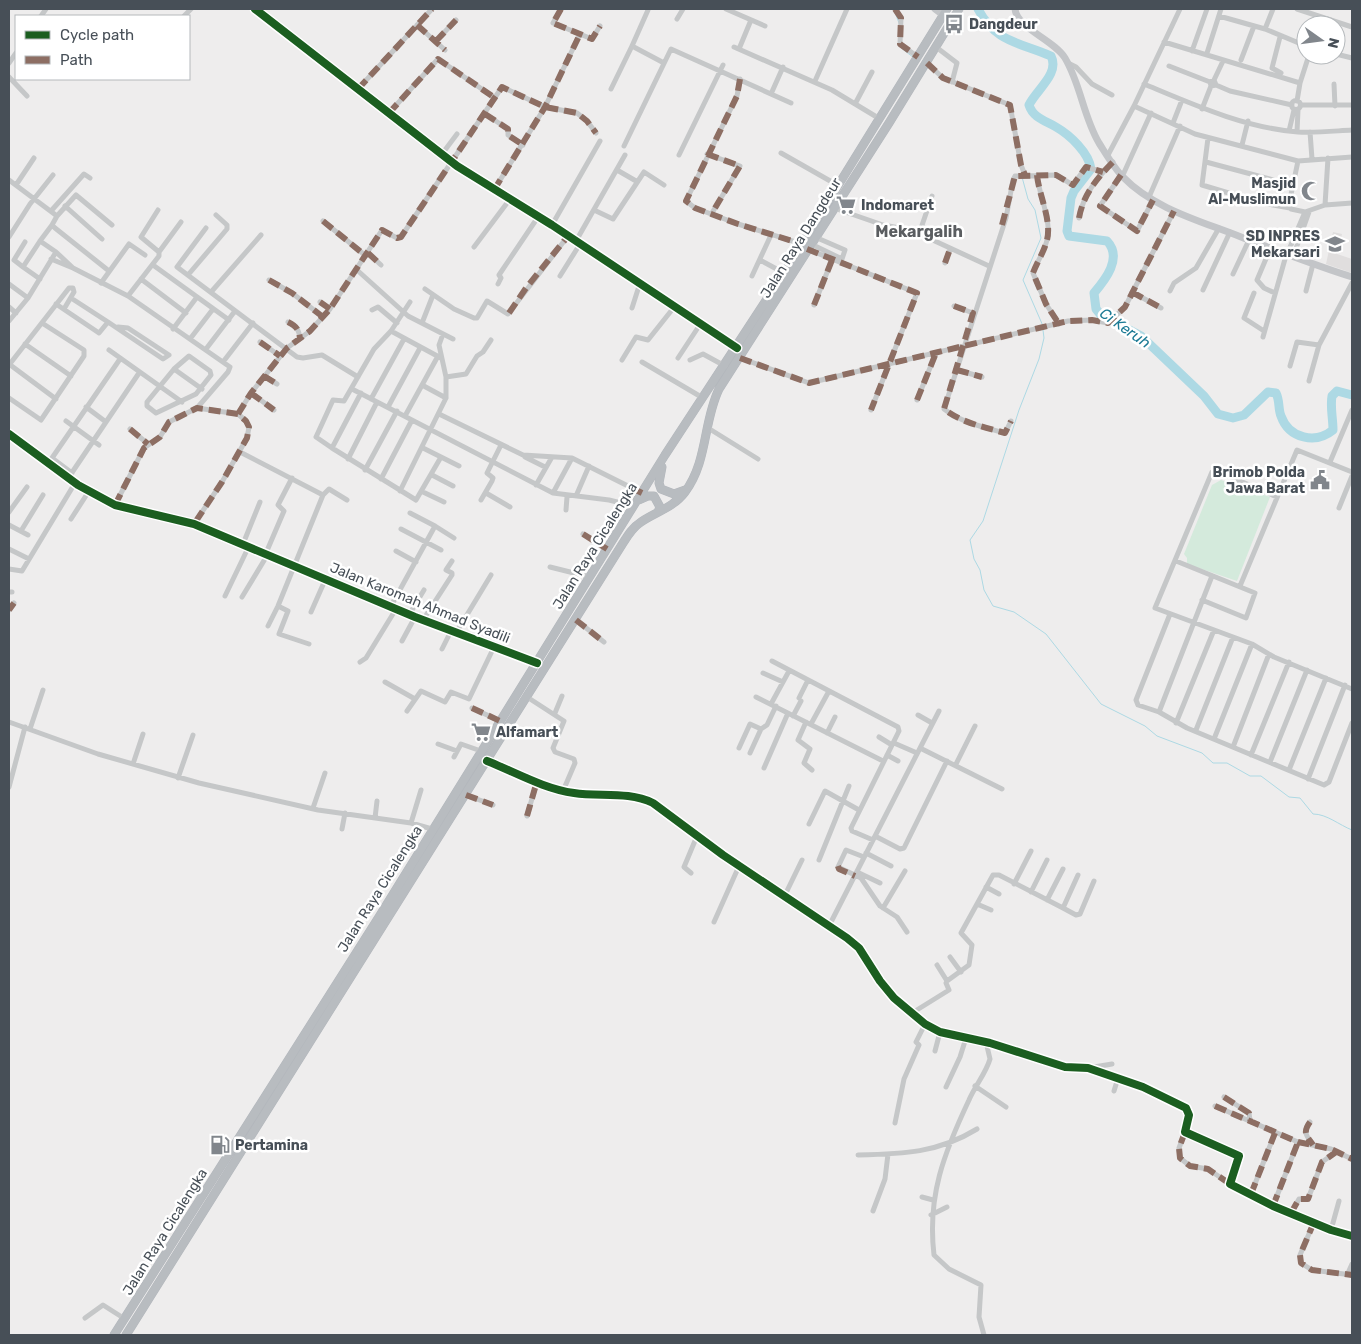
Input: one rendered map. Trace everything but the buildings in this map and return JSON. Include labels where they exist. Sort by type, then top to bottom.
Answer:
[{"type":"highway","name":"Jalan Raya Dangdeur","points":[[687,490],[700,463],[712,404],[809,244],[926,65],[960,9]]},
{"type":"highway","name":"Jalan Raya Dangdeur","points":[[665,455],[737,348],[784,273],[809,244],[839,186],[945,12]]},
{"type":"highway","points":[[665,455],[659,476],[661,489],[674,494],[687,490]]},
{"type":"highway","name":"Jalan Raya Cicalengka","points":[[114,1335],[665,455]]},
{"type":"highway","name":"Jalan Raya Cicalengka","points":[[126,1335],[628,536],[640,522],[676,501],[687,490]]},
{"type":"highway","points":[[635,504],[648,496],[654,496],[660,507],[658,512]]},
{"type":"highway","points":[[462,780],[471,786]]},
{"type":"main road","points":[[935,9],[945,12]]},
{"type":"main road","points":[[1015,9],[1017,16],[1022,22],[1048,40],[1068,63],[1088,120],[1122,176],[1151,198],[1174,211],[1290,256],[1352,277]]},
{"type":"street","points":[[255,9],[453,163],[552,225],[737,348]]},
{"type":"street","points":[[358,89],[432,9]]},
{"type":"street","points":[[561,9],[552,23],[592,39],[600,26]]},
{"type":"street","points":[[677,19],[683,9]]},
{"type":"street","points":[[726,9],[765,26]]},
{"type":"street","points":[[815,81],[847,9]]},
{"type":"street","points":[[895,9],[901,18],[900,44],[917,59]]},
{"type":"street","points":[[1108,155],[1134,106],[1180,9]]},
{"type":"street","points":[[1192,51],[1206,9]]},
{"type":"street","points":[[1207,53],[1221,9]]},
{"type":"street","points":[[1265,29],[1274,9]]},
{"type":"street","points":[[1297,9],[1352,27]]},
{"type":"street","points":[[611,89],[648,10]]},
{"type":"street","points":[[1219,16],[1265,29],[1296,43]]},
{"type":"street","points":[[436,41],[456,20]]},
{"type":"street","points":[[751,20],[737,48],[815,81],[880,119]]},
{"type":"street","points":[[417,25],[445,50]]},
{"type":"street","points":[[1242,60],[1254,26]]},
{"type":"street","points":[[494,190],[546,107],[580,34]]},
{"type":"street","points":[[1280,37],[1272,68],[1300,81]]},
{"type":"street","points":[[1164,42],[1223,61],[1300,81]]},
{"type":"street","points":[[632,46],[664,63]]},
{"type":"street","points":[[936,47],[957,62],[952,82]]},
{"type":"street","points":[[624,146],[671,49],[721,67],[740,79],[791,103]]},
{"type":"street","points":[[388,113],[438,59],[495,98]]},
{"type":"street","points":[[1202,109],[1223,61]]},
{"type":"street","points":[[1068,63],[1076,67],[1092,84],[1112,95]]},
{"type":"street","points":[[926,65],[952,82],[1010,105],[1024,175]]},
{"type":"street","points":[[1289,130],[1306,65]]},
{"type":"street","points":[[1169,66],[1230,90],[1296,106],[1352,105]]},
{"type":"street","points":[[679,155],[721,67]]},
{"type":"street","points":[[771,94],[783,67]]},
{"type":"street","points":[[854,104],[872,72]]},
{"type":"street","points":[[9,77],[27,96]]},
{"type":"street","points":[[740,79],[737,96],[686,201],[695,208],[771,235],[845,250],[842,259],[809,244]]},
{"type":"street","points":[[1144,84],[1202,109],[1297,132],[1352,130]]},
{"type":"street","points":[[1334,84],[1335,106]]},
{"type":"street","points":[[238,414],[251,393],[287,348],[300,339],[330,309],[382,229],[397,238],[401,237],[503,87],[546,107],[577,114],[585,118],[596,133]]},
{"type":"street","points":[[1172,123],[1182,100]]},
{"type":"street","points":[[1134,106],[1208,138],[1242,145],[1298,161],[1352,157]]},
{"type":"street","points":[[1296,106],[1297,132]]},
{"type":"street","points":[[1151,113],[1122,176],[1100,206],[1137,231],[1180,126]]},
{"type":"street","points":[[485,114],[508,129],[508,135],[523,145]]},
{"type":"street","points":[[1242,145],[1248,121]]},
{"type":"street","points":[[1310,132],[1312,159]]},
{"type":"street","points":[[442,154],[457,134]]},
{"type":"street","points":[[1208,138],[1202,185],[1277,206],[1307,212],[1325,205],[1352,203]]},
{"type":"street","points":[[552,225],[600,141]]},
{"type":"street","points":[[782,153],[839,186]]},
{"type":"street","points":[[708,154],[740,166],[712,213]]},
{"type":"street","points":[[560,276],[625,155]]},
{"type":"street","points":[[16,185],[34,158]]},
{"type":"street","points":[[1325,205],[1328,158]]},
{"type":"street","points":[[1290,208],[1292,184],[1298,161]]},
{"type":"street","points":[[1079,218],[1086,196],[1103,172],[1113,162]]},
{"type":"street","points":[[1206,162],[1292,184]]},
{"type":"street","points":[[1011,421],[1005,433],[992,431],[944,410],[973,313],[1006,218],[1013,180],[1015,176],[1024,175],[1057,176],[1072,185],[1084,169],[1093,168],[1103,172]]},
{"type":"street","points":[[618,170],[636,180]]},
{"type":"street","points":[[594,210],[613,219],[642,172],[646,172],[664,185]]},
{"type":"street","points":[[51,211],[84,174],[90,178]]},
{"type":"street","points":[[1037,175],[1038,190],[1047,220],[1047,238],[1033,273],[1046,304],[1060,324]]},
{"type":"street","points":[[9,237],[34,198],[53,176]]},
{"type":"street","points":[[9,180],[57,216]]},
{"type":"street","points":[[22,267],[57,216],[75,196],[112,225]]},
{"type":"street","points":[[919,234],[932,196]]},
{"type":"street","points":[[474,247],[510,199]]},
{"type":"street","points":[[67,204],[102,238]]},
{"type":"street","points":[[834,208],[858,217],[905,228],[989,266]]},
{"type":"street","points":[[158,210],[141,237],[158,252]]},
{"type":"street","points":[[740,358],[808,383],[1074,320],[1108,323],[1124,307],[1174,211]]},
{"type":"street","points":[[1263,337],[1275,293],[1307,212]]},
{"type":"street","points":[[188,275],[227,229],[227,226],[216,215]]},
{"type":"street","points":[[498,284],[501,278],[499,275],[538,216]]},
{"type":"street","points":[[323,221],[381,265]]},
{"type":"street","points":[[128,296],[153,265],[159,256],[158,252],[181,222]]},
{"type":"street","points":[[52,224],[109,271]]},
{"type":"street","points":[[206,228],[177,267],[212,291],[235,311],[303,358],[322,355],[358,377]]},
{"type":"street","points":[[1170,291],[1174,283],[1196,268],[1219,228]]},
{"type":"street","points":[[1203,290],[1230,232]]},
{"type":"street","points":[[212,291],[261,235]]},
{"type":"street","points":[[752,276],[771,235]]},
{"type":"street","points":[[425,289],[454,309],[474,318],[477,318],[487,301],[508,314],[568,236]]},
{"type":"street","points":[[1233,274],[1249,240]]},
{"type":"street","points":[[40,241],[56,252],[73,268]]},
{"type":"street","points":[[25,242],[14,260],[40,279]]},
{"type":"street","points":[[101,283],[130,244],[144,255]]},
{"type":"street","points":[[809,244],[832,260],[917,293],[871,410]]},
{"type":"street","points":[[945,263],[950,249]]},
{"type":"street","points":[[9,321],[28,298],[56,252]]},
{"type":"street","points":[[1268,254],[1257,280],[1264,288],[1275,293]]},
{"type":"street","points":[[51,259],[128,296],[230,367],[229,371],[198,408],[169,422],[160,437],[148,444],[115,505]]},
{"type":"street","points":[[760,260],[784,273]]},
{"type":"street","points":[[814,305],[832,260]]},
{"type":"street","points":[[1306,291],[1313,264]]},
{"type":"street","points":[[153,265],[229,320]]},
{"type":"street","points":[[357,270],[404,312],[453,339]]},
{"type":"street","points":[[141,279],[186,313]]},
{"type":"street","points":[[268,280],[292,293],[323,317]]},
{"type":"street","points":[[1310,381],[1319,345],[1352,283]]},
{"type":"street","points":[[9,284],[28,298]]},
{"type":"street","points":[[632,308],[640,284]]},
{"type":"street","points":[[56,399],[9,365],[56,304],[71,288],[74,290],[64,309]]},
{"type":"street","points":[[1132,292],[1161,308]]},
{"type":"street","points":[[1254,293],[1244,318],[1264,331]]},
{"type":"street","points":[[422,323],[433,295]]},
{"type":"street","points":[[173,329],[197,297]]},
{"type":"street","points":[[71,298],[163,359],[169,355],[128,328],[118,328]]},
{"type":"street","points":[[320,302],[330,309]]},
{"type":"street","points":[[410,302],[391,331],[374,349],[344,402],[333,400],[316,439],[416,500],[423,492],[441,457]]},
{"type":"street","points":[[56,304],[99,333],[108,322]]},
{"type":"street","points":[[622,360],[636,337],[648,340],[675,306]]},
{"type":"street","points":[[954,306],[973,313]]},
{"type":"street","points":[[9,307],[16,313]]},
{"type":"street","points":[[372,310],[378,307],[396,323]]},
{"type":"street","points":[[190,339],[213,309]]},
{"type":"street","points":[[206,349],[235,311]]},
{"type":"street","points":[[288,322],[296,326],[300,339]]},
{"type":"street","points":[[9,398],[41,420],[84,356],[84,350],[42,323]]},
{"type":"street","points":[[222,362],[253,323]]},
{"type":"street","points":[[678,358],[701,323]]},
{"type":"street","points":[[391,331],[440,357]]},
{"type":"street","points":[[400,491],[423,448],[446,398],[446,377],[440,357],[439,345],[443,334]]},
{"type":"street","points":[[371,399],[404,339]]},
{"type":"street","points":[[143,346],[146,340]]},
{"type":"street","points":[[446,377],[466,374],[477,356],[483,352],[492,340]]},
{"type":"street","points":[[260,342],[280,356]]},
{"type":"street","points":[[1290,366],[1297,342],[1319,345]]},
{"type":"street","points":[[25,344],[71,376]]},
{"type":"street","points":[[388,407],[420,348]]},
{"type":"street","points":[[109,350],[182,402]]},
{"type":"street","points":[[917,400],[936,353]]},
{"type":"street","points":[[690,360],[703,354],[725,366]]},
{"type":"street","points":[[190,357],[211,373],[202,389],[182,402],[156,413],[147,404],[159,386],[174,370],[190,357]]},
{"type":"street","points":[[405,416],[422,384],[440,357]]},
{"type":"street","points":[[72,473],[52,459],[120,359]]},
{"type":"street","points":[[642,362],[703,398]]},
{"type":"street","points":[[174,370],[202,389]]},
{"type":"street","points":[[956,370],[982,377]]},
{"type":"street","points":[[68,478],[140,373]]},
{"type":"street","points":[[264,376],[277,384]]},
{"type":"street","points":[[422,384],[446,398]]},
{"type":"street","points":[[352,389],[552,493],[567,497],[576,496],[635,504]]},
{"type":"street","points":[[251,393],[274,410]]},
{"type":"street","points":[[332,448],[360,393]]},
{"type":"street","points":[[348,459],[377,402]]},
{"type":"street","points":[[86,407],[106,422]]},
{"type":"street","points":[[194,524],[240,452],[247,438],[249,427],[246,421],[238,414],[198,408]]},
{"type":"street","points":[[1331,462],[1352,410]]},
{"type":"street","points":[[365,470],[397,411]]},
{"type":"street","points":[[439,414],[545,467]]},
{"type":"street","points":[[1331,462],[1352,416]]},
{"type":"street","points":[[381,479],[412,420]]},
{"type":"street","points":[[66,421],[99,445]]},
{"type":"street","points":[[708,428],[758,459]]},
{"type":"street","points":[[130,429],[148,444]]},
{"type":"street","name":"Jalan Karomah Ahmad Syadili","points":[[9,434],[68,478],[89,492],[115,505],[194,524],[326,578],[415,618],[536,663]]},
{"type":"street","points":[[481,500],[493,479],[487,475],[501,445]]},
{"type":"street","points":[[423,448],[459,466]]},
{"type":"street","points":[[1240,586],[1297,450],[1352,472]]},
{"type":"street","points":[[240,452],[323,495]]},
{"type":"street","points":[[523,455],[572,458],[642,493]]},
{"type":"street","points":[[536,485],[552,457]]},
{"type":"street","points":[[552,493],[572,458]]},
{"type":"street","points":[[576,496],[589,466]]},
{"type":"street","points":[[1277,497],[1219,472],[1212,472],[1156,608],[1252,644],[1269,654],[1352,688]]},
{"type":"street","points":[[432,475],[453,486]]},
{"type":"street","points":[[1339,508],[1352,476]]},
{"type":"street","points":[[242,597],[267,553],[284,511],[278,505],[292,478]]},
{"type":"street","points":[[9,569],[21,572],[75,482]]},
{"type":"street","points":[[9,512],[28,487]]},
{"type":"street","points":[[268,626],[323,495],[329,489],[347,500]]},
{"type":"street","points":[[624,504],[634,489]]},
{"type":"street","points":[[71,518],[89,492]]},
{"type":"street","points":[[423,492],[444,502]]},
{"type":"street","points":[[486,493],[510,507]]},
{"type":"street","points":[[21,531],[43,495]]},
{"type":"street","points":[[566,510],[567,497]]},
{"type":"street","points":[[225,596],[246,545],[260,502]]},
{"type":"street","points":[[410,513],[454,538]]},
{"type":"street","points":[[9,525],[28,535]]},
{"type":"street","points":[[360,662],[366,658],[435,526]]},
{"type":"street","points":[[401,529],[442,550]]},
{"type":"street","points":[[583,534],[607,549]]},
{"type":"street","points":[[9,549],[28,559]]},
{"type":"street","points":[[396,551],[416,562]]},
{"type":"street","points":[[423,620],[452,575],[452,573],[446,570],[452,561]]},
{"type":"street","points":[[1176,561],[1255,593],[1246,618],[1202,600]]},
{"type":"street","points":[[550,567],[590,577]]},
{"type":"street","points":[[442,649],[491,575]]},
{"type":"street","points":[[1158,712],[1212,576]]},
{"type":"street","points":[[311,612],[326,578]]},
{"type":"street","points":[[409,615],[424,590]]},
{"type":"street","points":[[9,610],[14,603]]},
{"type":"street","points":[[278,606],[288,611],[279,634],[309,644]]},
{"type":"street","points":[[1170,614],[1136,700],[1138,704],[1158,712],[1176,723],[1324,784],[1329,782],[1352,723]]},
{"type":"street","points":[[402,641],[415,618]]},
{"type":"street","points":[[576,620],[604,642]]},
{"type":"street","points":[[1176,723],[1214,630]]},
{"type":"street","points":[[1196,730],[1233,637]]},
{"type":"street","points":[[1214,739],[1252,644]]},
{"type":"street","points":[[406,711],[421,691],[445,702],[451,692],[469,699],[494,646]]},
{"type":"street","points":[[1233,747],[1269,654]]},
{"type":"street","points":[[772,662],[898,727],[899,731],[859,810],[851,830],[900,849],[904,848],[946,761]]},
{"type":"street","points":[[1252,755],[1289,662]]},
{"type":"street","points":[[1270,762],[1307,670]]},
{"type":"street","points":[[750,753],[761,729],[768,725],[773,705],[782,682],[789,671]]},
{"type":"street","points":[[763,673],[782,682]]},
{"type":"street","points":[[1289,770],[1326,678]]},
{"type":"street","points":[[764,768],[800,700],[808,680]]},
{"type":"street","points":[[385,682],[414,699]]},
{"type":"street","points":[[1308,779],[1345,686]]},
{"type":"street","points":[[9,787],[27,728],[42,690]]},
{"type":"street","points":[[812,770],[804,763],[810,749],[798,740],[829,690]]},
{"type":"street","points":[[555,713],[562,696]]},
{"type":"street","points":[[527,697],[555,713],[564,721],[554,750],[575,760],[563,790]]},
{"type":"street","points":[[756,697],[883,761]]},
{"type":"street","points":[[472,708],[500,721]]},
{"type":"street","points":[[829,926],[939,711]]},
{"type":"street","points":[[918,715],[932,723]]},
{"type":"street","points":[[827,733],[834,717]]},
{"type":"street","points":[[9,722],[69,744],[178,778],[313,808],[411,823],[432,829]]},
{"type":"street","points":[[739,748],[750,724],[761,729]]},
{"type":"street","points":[[956,764],[975,726]]},
{"type":"street","points":[[133,764],[143,734]]},
{"type":"street","points":[[178,778],[193,734]]},
{"type":"street","points":[[879,737],[893,744],[956,764],[1002,789]]},
{"type":"street","points":[[438,744],[457,751]]},
{"type":"street","points":[[454,757],[460,744],[481,751]]},
{"type":"street","points":[[887,755],[898,761]]},
{"type":"street","points":[[487,761],[537,782],[563,790],[643,798],[859,948],[880,982],[894,998],[925,1024],[940,1032],[986,1042],[1065,1067],[1088,1068],[1112,1064]]},
{"type":"street","points":[[313,808],[325,773]]},
{"type":"street","points":[[527,816],[537,782]]},
{"type":"street","points":[[819,860],[849,786]]},
{"type":"street","points":[[411,823],[421,790]]},
{"type":"street","points":[[810,824],[825,791],[859,810]]},
{"type":"street","points":[[466,795],[493,805]]},
{"type":"street","points":[[374,818],[377,800]]},
{"type":"street","points":[[342,829],[345,813]]},
{"type":"street","points":[[691,873],[684,867],[697,836]]},
{"type":"street","points":[[880,883],[838,867],[845,851],[865,855],[891,866]]},
{"type":"street","points":[[1014,884],[1031,851]]},
{"type":"street","points":[[784,897],[802,860]]},
{"type":"street","points":[[1031,892],[1047,860]]},
{"type":"street","points":[[714,922],[740,866]]},
{"type":"street","points":[[1047,900],[1063,869]]},
{"type":"street","points":[[883,908],[905,870]]},
{"type":"street","points":[[856,874],[864,881],[883,908],[897,917],[907,932]]},
{"type":"street","points":[[947,981],[969,965],[972,945],[960,933],[993,875],[1076,915],[1080,914],[1094,881]]},
{"type":"street","points":[[1063,908],[1078,875]]},
{"type":"street","points":[[986,887],[999,894]]},
{"type":"street","points":[[977,904],[991,910]]},
{"type":"street","points":[[950,957],[961,972]]},
{"type":"street","points":[[912,1013],[949,990],[946,984],[947,981],[937,965]]},
{"type":"street","points":[[895,1123],[904,1080],[919,1045],[916,1042],[925,1024]]},
{"type":"street","points":[[934,1051],[940,1032]]},
{"type":"street","points":[[946,1087],[960,1057],[966,1038]]},
{"type":"street","points":[[984,1335],[979,1317],[981,1285],[949,1269],[934,1255],[931,1216],[932,1200],[948,1145],[975,1086],[990,1059],[986,1042]]},
{"type":"street","points":[[1088,1068],[1118,1078],[1186,1108],[1189,1115],[1179,1148],[1180,1158],[1190,1166],[1208,1169],[1230,1184],[1273,1206],[1331,1230],[1352,1236]]},
{"type":"street","points":[[1114,1091],[1118,1078]]},
{"type":"street","points":[[975,1086],[1006,1107]]},
{"type":"street","points":[[1224,1097],[1250,1112],[1250,1120]]},
{"type":"street","points":[[1215,1106],[1298,1142],[1336,1152],[1352,1159]]},
{"type":"street","points":[[1310,1122],[1305,1133],[1313,1145]]},
{"type":"street","points":[[858,1155],[913,1153],[948,1145],[977,1129]]},
{"type":"street","points":[[1185,1132],[1237,1155],[1238,1162],[1230,1184]]},
{"type":"street","points":[[1251,1194],[1275,1133]]},
{"type":"street","points":[[1273,1206],[1298,1142]]},
{"type":"street","points":[[1291,1213],[1299,1199],[1308,1199],[1322,1162],[1336,1152]]},
{"type":"street","points":[[873,1210],[885,1179],[888,1154]]},
{"type":"street","points":[[1173,1160],[1180,1158]]},
{"type":"street","points":[[922,1197],[932,1200]]},
{"type":"street","points":[[1331,1230],[1339,1201]]},
{"type":"street","points":[[931,1216],[947,1207]]},
{"type":"street","points":[[1314,1222],[1300,1255],[1301,1263],[1306,1268],[1315,1271],[1350,1274],[1352,1264]]},
{"type":"street","points":[[85,1318],[104,1305],[124,1318]]},
{"type":"shaded area","name":"SD INPRES Mekarsari","points":[[1333,232],[1342,234],[1337,254],[1352,259],[1352,273],[1326,264]]},
{"type":"green space","points":[[1221,480],[1270,497],[1237,581],[1187,564],[1187,558],[1184,554],[1212,485]]},
{"type":"waterway","name":"Ci Keruh","points":[[978,9],[992,29],[1001,35],[1009,40],[1051,56],[1053,63],[1050,75],[1029,105],[1040,119],[1061,130],[1073,140],[1087,157],[1091,169],[1074,191],[1071,198],[1067,231],[1069,236],[1107,241],[1111,248],[1113,254],[1111,268],[1094,293],[1096,309],[1101,315],[1141,336],[1204,396],[1218,414],[1233,418],[1244,415],[1268,392],[1276,393],[1281,416],[1290,430],[1304,437],[1319,437],[1333,430],[1332,396],[1337,391],[1352,395]]},
{"type":"waterway","points":[[896,15],[899,23]]},
{"type":"waterway","points":[[900,47],[914,58]]},
{"type":"waterway","points":[[1022,177],[1028,199],[1035,210],[1041,238],[1023,280],[1043,326]]},
{"type":"waterway","points":[[1043,330],[1044,338],[1039,359],[1019,410],[983,521],[970,540],[974,559],[980,570],[984,590],[993,606],[1014,612],[1046,634],[1101,704],[1145,726],[1157,736],[1202,753],[1213,763],[1227,763],[1250,776],[1261,776],[1289,797],[1300,798],[1313,814],[1328,818],[1352,830]]},
{"type":"marked path","points":[[358,89],[432,9]]},
{"type":"marked path","points":[[561,9],[553,23],[592,39],[600,26]]},
{"type":"marked path","points":[[895,9],[901,18],[900,44],[918,57]]},
{"type":"marked path","points":[[436,41],[456,20]]},
{"type":"marked path","points":[[417,25],[445,50]]},
{"type":"marked path","points":[[494,190],[545,107],[580,34]]},
{"type":"marked path","points":[[389,113],[438,59],[495,98]]},
{"type":"marked path","points":[[927,63],[943,78],[1010,105],[1021,165],[1025,175]]},
{"type":"marked path","points":[[740,79],[737,96],[686,201],[695,208],[738,224],[802,244]]},
{"type":"marked path","points":[[238,414],[251,393],[287,348],[310,331],[330,309],[382,230],[397,238],[401,237],[502,87],[545,107],[577,113],[587,121],[596,133]]},
{"type":"marked path","points":[[485,114],[508,129],[508,135],[523,145]]},
{"type":"marked path","points":[[707,154],[740,166],[712,213]]},
{"type":"marked path","points":[[1079,218],[1087,194],[1113,162]]},
{"type":"marked path","points":[[1002,225],[1015,176],[1056,175],[1073,185],[1086,167],[1103,172]]},
{"type":"marked path","points":[[1037,175],[1047,216],[1048,232],[1046,244],[1033,273],[1046,304],[1059,324]]},
{"type":"marked path","points":[[1121,175],[1100,206],[1137,231],[1153,200]]},
{"type":"marked path","points":[[740,358],[809,383],[1068,321],[1092,320],[1108,323],[1125,307],[1174,211]]},
{"type":"marked path","points":[[323,221],[366,256]]},
{"type":"marked path","points":[[509,313],[526,288],[568,236]]},
{"type":"marked path","points":[[807,249],[917,293],[871,410]]},
{"type":"marked path","points":[[945,263],[950,249]]},
{"type":"marked path","points":[[368,253],[381,265]]},
{"type":"marked path","points":[[814,305],[832,260]]},
{"type":"marked path","points":[[269,280],[292,293],[323,317]]},
{"type":"marked path","points":[[1132,292],[1161,308]]},
{"type":"marked path","points":[[320,302],[330,309]]},
{"type":"marked path","points":[[954,306],[973,313],[944,409],[966,421],[1005,433],[1011,421]]},
{"type":"marked path","points":[[288,322],[297,328],[300,339]]},
{"type":"marked path","points":[[260,342],[280,356]]},
{"type":"marked path","points":[[917,400],[936,353]]},
{"type":"marked path","points":[[957,370],[982,377]]},
{"type":"marked path","points":[[264,376],[277,384]]},
{"type":"marked path","points":[[251,393],[274,410]]},
{"type":"marked path","points":[[115,505],[144,448],[160,437],[169,422],[197,408],[238,414],[246,421],[249,427],[247,438],[222,482],[194,524]]},
{"type":"marked path","points":[[130,429],[148,444]]},
{"type":"marked path","points":[[634,489],[642,493]]},
{"type":"marked path","points":[[583,534],[607,549]]},
{"type":"marked path","points":[[9,610],[14,603]]},
{"type":"marked path","points":[[576,620],[604,642]]},
{"type":"marked path","points":[[472,708],[500,721]]},
{"type":"marked path","points":[[527,816],[537,781]]},
{"type":"marked path","points":[[466,795],[493,805]]},
{"type":"marked path","points":[[838,866],[839,869],[855,876]]},
{"type":"marked path","points":[[1224,1097],[1249,1113],[1250,1120]]},
{"type":"marked path","points":[[1215,1106],[1298,1142],[1331,1149],[1352,1159]]},
{"type":"marked path","points":[[1310,1122],[1306,1132],[1313,1145]]},
{"type":"marked path","points":[[1185,1132],[1179,1148],[1180,1158],[1190,1166],[1208,1169],[1230,1184]]},
{"type":"marked path","points":[[1251,1194],[1275,1133]]},
{"type":"marked path","points":[[1273,1206],[1298,1142]]},
{"type":"marked path","points":[[1291,1213],[1299,1199],[1308,1199],[1322,1162],[1336,1152]]},
{"type":"marked path","points":[[1314,1222],[1300,1255],[1301,1263],[1312,1270],[1352,1275]]},
{"type":"cycle path","points":[[255,9],[457,166],[552,225],[737,348]]},
{"type":"cycle path","points":[[9,434],[78,485],[115,505],[194,524],[415,617],[537,663]]},
{"type":"cycle path","points":[[487,761],[541,784],[563,791],[634,797],[653,803],[723,855],[847,938],[859,948],[880,981],[894,998],[925,1024],[940,1032],[990,1043],[1065,1067],[1088,1068],[1143,1087],[1186,1108],[1189,1115],[1185,1132],[1239,1156],[1230,1184],[1273,1206],[1331,1230],[1352,1236]]},
{"type":"place","name":"Dangdeur","points":[[954,24]]},
{"type":"place","name":"Masjid Al-Muslimun","points":[[1311,191]]},
{"type":"place","name":"Indomaret","points":[[846,205]]},
{"type":"place","name":"SD INPRES Mekarsari","points":[[1335,244]]},
{"type":"place","name":"Brimob Polda Jawa Barat","points":[[1320,480]]},
{"type":"place","name":"Alfamart","points":[[481,732]]},
{"type":"place","name":"Pertamina","points":[[220,1145]]},
{"type":"district","name":"Mekargalih","points":[[919,231]]}]
